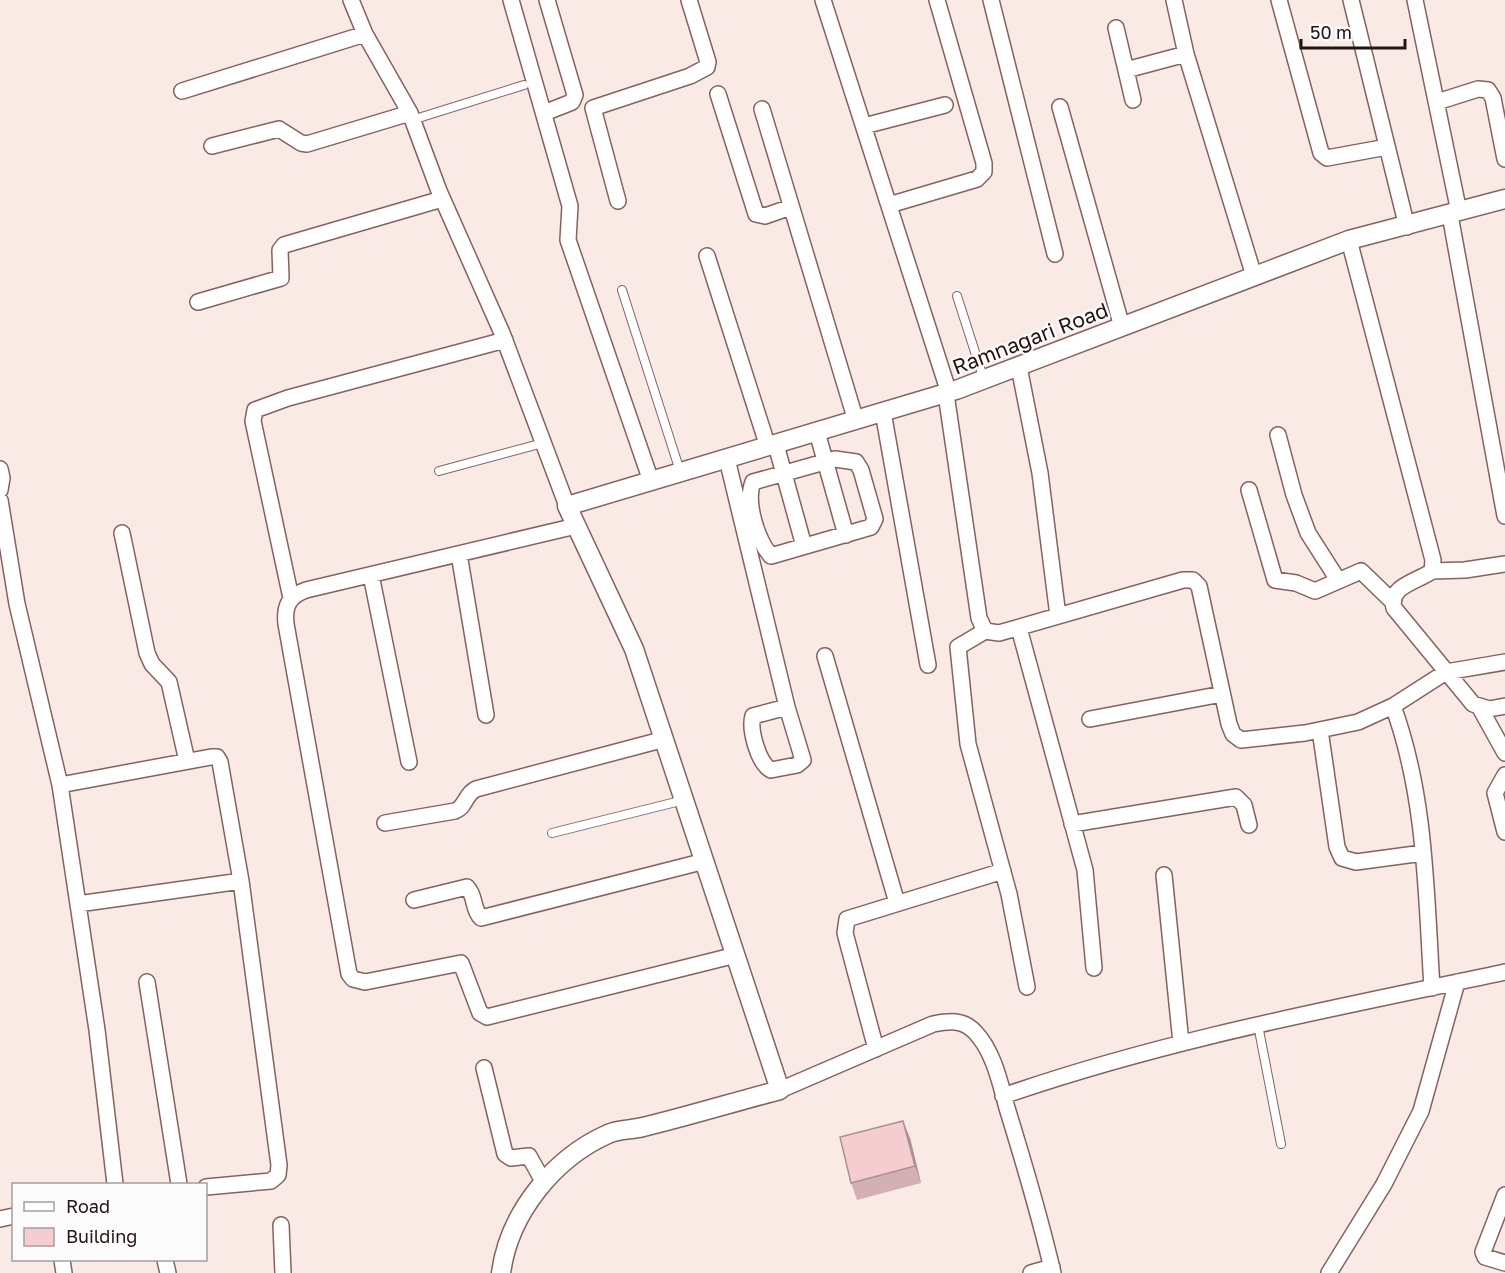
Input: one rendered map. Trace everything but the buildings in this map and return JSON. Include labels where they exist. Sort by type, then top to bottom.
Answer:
[{"type":"street","points":[[351,0],[365,34],[411,117],[442,199],[505,340],[567,506],[634,649],[780,1090]]},
{"type":"street","points":[[511,0],[570,206],[568,240],[651,481]]},
{"type":"street","points":[[544,113],[572,102],[575,95],[547,0]]},
{"type":"street","points":[[618,201],[593,108],[690,76],[707,67],[708,62],[689,0]]},
{"type":"street","points":[[823,0],[947,393],[979,618],[985,631]]},
{"type":"street","points":[[889,205],[977,179],[984,172],[984,163],[937,0]]},
{"type":"street","points":[[991,0],[1054,254]]},
{"type":"street","points":[[1174,0],[1186,54],[1254,276]]},
{"type":"street","points":[[1279,0],[1321,153],[1327,158],[1387,147]]},
{"type":"street","points":[[1351,0],[1407,227]]},
{"type":"street","points":[[1415,0],[1437,102],[1505,516]]},
{"type":"street","points":[[1116,28],[1133,100]]},
{"type":"street","points":[[182,91],[365,34]]},
{"type":"street","points":[[1126,70],[1186,54]]},
{"type":"street","points":[[1437,102],[1478,89],[1488,90],[1493,98],[1505,159]]},
{"type":"street","points":[[718,94],[756,214],[765,216],[791,207]]},
{"type":"street","points":[[864,126],[945,105]]},
{"type":"street","points":[[1060,107],[1122,327]]},
{"type":"street","points":[[762,108],[855,421]]},
{"type":"street","points":[[213,146],[275,129],[286,132],[301,143],[307,144],[411,117]]},
{"type":"street","points":[[198,302],[281,278],[280,250],[284,245],[442,199]]},
{"type":"street","name":"Ramnagari Road","points":[[567,506],[947,393],[1349,240],[1407,227],[1505,199]]},
{"type":"street","points":[[1349,240],[1433,560],[1432,571]]},
{"type":"street","points":[[706,256],[772,446],[785,472],[804,546]]},
{"type":"street","points":[[291,598],[253,421],[255,410],[288,398],[505,340]]},
{"type":"street","points":[[1019,367],[1040,473],[1058,616]]},
{"type":"street","points":[[883,412],[928,665]]},
{"type":"street","points":[[817,432],[846,535]]},
{"type":"street","points":[[1278,435],[1294,495],[1308,533],[1338,580]]},
{"type":"street","points":[[727,459],[787,707]]},
{"type":"street","points":[[848,459],[856,462],[861,470],[875,519],[871,527],[771,556],[763,547],[750,499],[753,482],[785,472],[825,461],[848,459]]},
{"type":"street","points":[[1249,490],[1275,580],[1296,583],[1315,591],[1354,572],[1363,571],[1392,601],[1399,616],[1473,704],[1480,708],[1505,753]]},
{"type":"street","points":[[0,500],[17,604],[60,785],[115,1183]]},
{"type":"street","points":[[576,526],[306,590],[291,598],[286,605],[286,624],[303,710],[346,967],[353,979],[365,982],[461,963],[480,1013],[487,1017],[736,955]]},
{"type":"street","points":[[122,533],[148,657],[169,682],[187,762]]},
{"type":"street","points":[[459,554],[486,715]]},
{"type":"street","points":[[1392,601],[1396,591],[1432,571],[1465,570],[1505,564]]},
{"type":"street","points":[[371,575],[409,762]]},
{"type":"street","points":[[1027,987],[1003,871],[968,744],[957,651],[959,644],[985,631],[999,633],[1183,580],[1193,580],[1199,586],[1231,730],[1241,740],[1320,730],[1358,722],[1393,706],[1446,672],[1505,662]]},
{"type":"street","points":[[1019,627],[1089,888],[1094,968]]},
{"type":"street","points":[[825,656],[897,903]]},
{"type":"street","points":[[1089,719],[1222,694]]},
{"type":"street","points":[[1393,706],[1412,763],[1423,853],[1432,988]]},
{"type":"street","points":[[1480,708],[1505,706]]},
{"type":"street","points":[[1320,730],[1337,847],[1342,858],[1356,861],[1423,853]]},
{"type":"street","points":[[385,823],[455,811],[462,808],[469,794],[476,789],[665,739]]},
{"type":"street","points":[[60,785],[214,757],[220,762],[241,881],[279,1165],[278,1175],[271,1181],[207,1187]]},
{"type":"street","points":[[1505,775],[1495,793],[1505,832]]},
{"type":"street","points":[[1072,824],[1236,797],[1244,805],[1250,825]]},
{"type":"street","points":[[414,900],[467,887],[472,892],[477,914],[481,918],[705,861]]},
{"type":"street","points":[[876,1049],[844,922],[850,916],[1003,871]]},
{"type":"street","points":[[1164,874],[1181,1043]]},
{"type":"street","points":[[78,904],[241,881]]},
{"type":"street","points":[[1004,1096],[1065,1074],[1181,1043],[1505,972]]},
{"type":"street","points":[[147,982],[179,1183]]},
{"type":"street","points":[[1329,1273],[1384,1184],[1421,1111],[1457,982]]},
{"type":"street","points":[[501,1273],[503,1261],[525,1206],[565,1158],[609,1133],[641,1128],[780,1090],[933,1023],[954,1020],[974,1031],[988,1049],[1035,1197],[1052,1270],[1031,1273]]},
{"type":"street","points":[[484,1068],[503,1150],[508,1157],[526,1155],[532,1158],[544,1183]]},
{"type":"street","points":[[1505,1195],[1483,1252],[1485,1257],[1505,1263]]},
{"type":"street","points":[[281,1225],[283,1273]]},
{"type":"lane","points":[[411,117],[524,85]]},
{"type":"lane","points":[[622,290],[680,472]]},
{"type":"lane","points":[[957,296],[984,380]]},
{"type":"lane","points":[[439,471],[543,443]]},
{"type":"lane","points":[[552,832],[685,799]]},
{"type":"lane","points":[[1258,1025],[1281,1144]]}]
